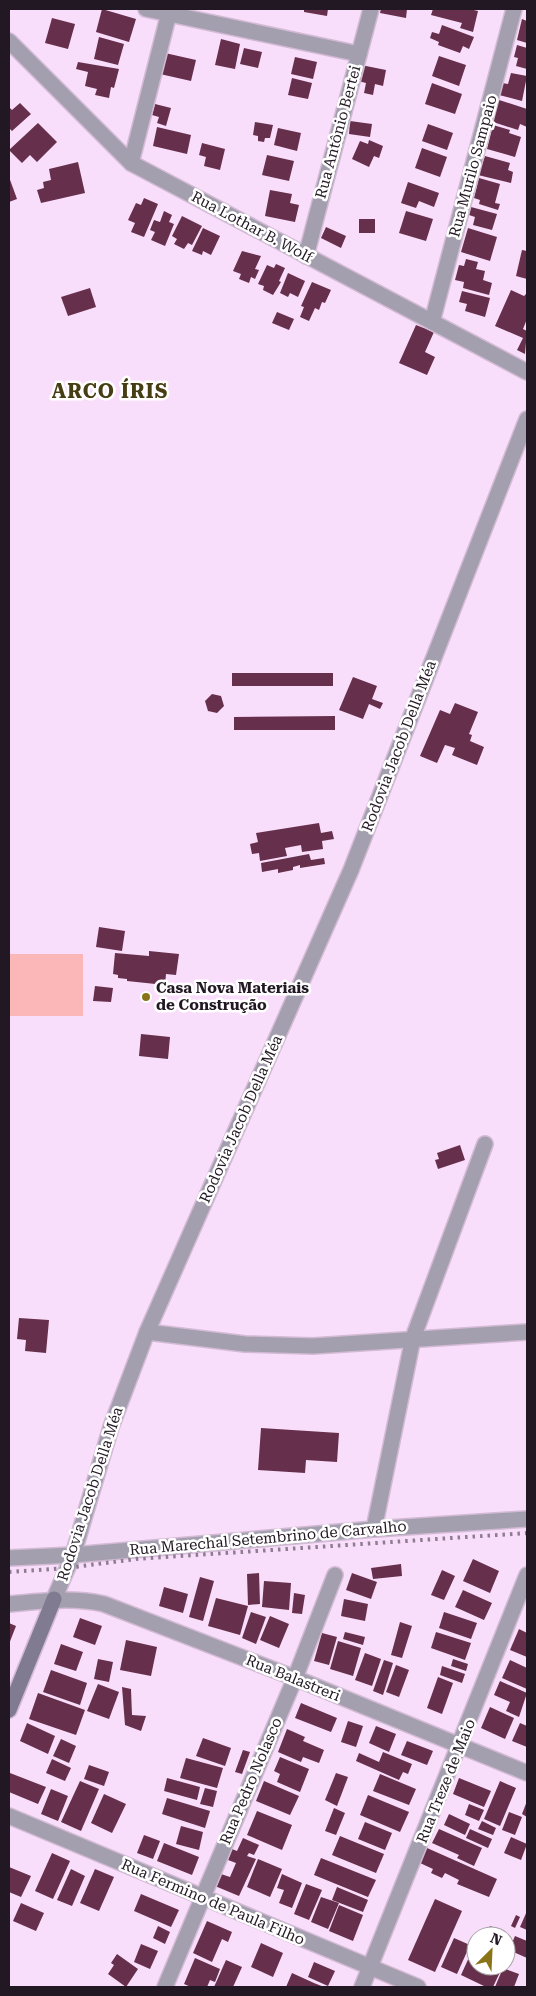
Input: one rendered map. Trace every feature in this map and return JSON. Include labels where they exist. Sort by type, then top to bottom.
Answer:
[{"type":"main road","points":[[9,1710],[54,1599]]},
{"type":"street","points":[[146,9],[169,11],[359,54]]},
{"type":"street","name":"Rua Antônio Bertei","points":[[306,256],[371,9]]},
{"type":"street","name":"Rua Murilo Sampaio","points":[[432,322],[514,9]]},
{"type":"street","points":[[131,163],[169,11]]},
{"type":"street","name":"Rua Lothar B. Wolf","points":[[9,41],[131,163],[527,372]]},
{"type":"street","name":"Rodovia Jacob Della Méa","points":[[54,1599],[73,1555],[110,1427],[147,1332],[350,870],[527,419]]},
{"type":"street","points":[[374,1529],[413,1338],[485,1144]]},
{"type":"street","points":[[147,1332],[246,1344],[313,1346],[527,1332]]},
{"type":"street","name":"Rua Marechal Setembrino de Carvalho","points":[[9,1558],[73,1555],[374,1529],[527,1520]]},
{"type":"street","name":"Rua Pedro Nolasco","points":[[165,1987],[295,1678],[335,1575]]},
{"type":"street","name":"Rua Treze de Maio","points":[[362,1987],[527,1575]]},
{"type":"street","points":[[9,1604],[54,1599]]},
{"type":"street","name":"Rua Balastreri","points":[[54,1599],[86,1600],[104,1604],[295,1678],[527,1773]]},
{"type":"street","name":"Rua Fermino de Paula Filho","points":[[9,1816],[418,1987]]},
{"type":"shaded area","points":[[9,954],[83,954],[83,1016],[9,1016]]},
{"type":"building","points":[[102,9],[136,19],[129,42],[96,32]]},
{"type":"building","points":[[304,9],[328,9],[327,16],[304,12]]},
{"type":"building","points":[[381,9],[407,9],[406,18],[380,13]]},
{"type":"building","points":[[433,9],[469,9],[478,11],[473,32],[460,28],[462,23],[431,15]]},
{"type":"building","points":[[52,18],[75,24],[68,49],[45,43]]},
{"type":"building","points":[[522,19],[527,21],[527,43],[517,40]]},
{"type":"building","points":[[442,25],[474,37],[469,49],[463,46],[460,53],[438,45],[439,42],[430,38],[432,32],[439,34]]},
{"type":"building","points":[[99,37],[124,44],[118,65],[94,59]]},
{"type":"building","points":[[221,39],[240,44],[235,69],[215,65]]},
{"type":"building","points":[[517,45],[527,48],[527,69],[516,66],[518,58],[514,57]]},
{"type":"building","points":[[244,48],[262,52],[258,68],[240,64]]},
{"type":"building","points":[[165,53],[196,60],[191,81],[160,74]]},
{"type":"building","points":[[439,56],[466,65],[459,86],[432,76]]},
{"type":"building","points":[[295,57],[317,62],[313,79],[291,74]]},
{"type":"building","points":[[78,62],[119,69],[114,88],[111,87],[109,98],[95,95],[97,89],[85,86],[88,72],[76,69]]},
{"type":"building","points":[[361,65],[386,70],[383,86],[375,84],[373,95],[364,93],[366,83],[358,81]]},
{"type":"building","points":[[511,73],[527,76],[522,101],[499,95],[502,83],[508,84]]},
{"type":"building","points":[[292,78],[312,83],[308,99],[288,95]]},
{"type":"building","points":[[432,83],[462,94],[455,114],[425,104]]},
{"type":"building","points":[[496,99],[527,109],[527,127],[520,124],[518,130],[493,122],[495,114],[492,112]]},
{"type":"building","points":[[20,103],[31,114],[12,131],[9,128],[9,107],[12,110]]},
{"type":"building","points":[[155,104],[171,108],[166,126],[157,123],[159,117],[152,115]]},
{"type":"building","points":[[350,121],[372,124],[370,137],[349,134]]},
{"type":"building","points":[[255,122],[273,125],[270,138],[265,138],[264,142],[258,141],[258,136],[253,135]]},
{"type":"building","points":[[38,123],[57,142],[37,162],[30,155],[22,163],[9,150]]},
{"type":"building","points":[[428,124],[453,133],[447,150],[422,141]]},
{"type":"building","points":[[493,125],[510,130],[509,133],[521,137],[515,157],[487,149]]},
{"type":"building","points":[[157,127],[191,135],[187,154],[153,146]]},
{"type":"building","points":[[278,128],[301,133],[297,151],[274,145]]},
{"type":"building","points":[[369,140],[383,146],[379,158],[374,156],[369,167],[352,159],[360,141],[368,144]]},
{"type":"building","points":[[202,143],[225,149],[220,170],[204,166],[206,157],[199,155]]},
{"type":"building","points":[[422,148],[447,157],[440,177],[415,168]]},
{"type":"building","points":[[267,155],[294,161],[289,181],[262,175]]},
{"type":"building","points":[[485,156],[510,163],[508,170],[513,172],[511,183],[478,175]]},
{"type":"building","points":[[78,162],[85,193],[41,203],[37,190],[44,188],[43,182],[51,180],[49,169]]},
{"type":"building","points":[[9,177],[17,199],[9,202]]},
{"type":"building","points":[[479,178],[500,184],[495,203],[500,204],[498,210],[479,204],[480,200],[474,198]]},
{"type":"building","points":[[408,182],[439,193],[434,207],[419,201],[416,208],[401,203]]},
{"type":"building","points":[[270,190],[292,194],[290,203],[299,205],[295,222],[265,216]]},
{"type":"building","points":[[144,198],[158,204],[144,237],[131,232],[135,223],[128,220],[136,203],[141,205]]},
{"type":"building","points":[[471,207],[497,214],[492,230],[473,225],[475,217],[469,215]]},
{"type":"building","points":[[164,211],[172,215],[169,222],[174,224],[165,246],[151,240],[155,232],[150,230],[154,220],[160,222]]},
{"type":"building","points":[[406,211],[433,219],[426,241],[399,233]]},
{"type":"building","points":[[182,216],[202,226],[192,245],[188,243],[184,249],[174,244],[177,239],[172,236]]},
{"type":"building","points":[[359,219],[375,219],[375,233],[359,233]]},
{"type":"building","points":[[326,227],[346,236],[341,248],[321,238]]},
{"type":"building","points":[[203,228],[220,236],[211,255],[203,251],[202,255],[192,251]]},
{"type":"building","points":[[468,228],[497,237],[490,261],[461,252]]},
{"type":"building","points":[[522,250],[527,251],[527,279],[516,276]]},
{"type":"building","points":[[242,251],[261,256],[255,269],[259,270],[255,279],[251,277],[249,283],[239,279],[241,274],[233,271]]},
{"type":"building","points":[[466,259],[478,262],[476,269],[485,271],[483,280],[492,283],[489,295],[463,288],[464,282],[455,280],[459,265],[464,266]]},
{"type":"building","points":[[276,264],[285,268],[279,281],[281,282],[273,295],[263,290],[264,286],[258,284],[267,265],[274,268]]},
{"type":"building","points":[[288,273],[305,281],[298,297],[290,293],[288,297],[280,293]]},
{"type":"building","points":[[312,282],[331,290],[325,303],[322,302],[319,310],[315,308],[309,321],[300,317],[304,307],[301,306]]},
{"type":"building","points":[[90,288],[96,307],[68,316],[61,297]]},
{"type":"building","points":[[511,290],[524,296],[527,293],[527,319],[523,329],[527,331],[525,354],[517,350],[523,338],[495,326]]},
{"type":"building","points":[[462,291],[490,298],[485,317],[465,311],[467,304],[459,302]]},
{"type":"building","points":[[277,312],[294,319],[289,330],[272,323]]},
{"type":"building","points":[[416,325],[434,332],[425,352],[435,357],[427,375],[399,363]]},
{"type":"building","points":[[232,673],[333,673],[333,686],[232,686]]},
{"type":"building","points":[[353,677],[377,686],[372,699],[383,703],[380,709],[369,704],[363,719],[339,710]]},
{"type":"building","points":[[212,694],[221,696],[224,706],[217,713],[208,711],[205,701]]},
{"type":"building","points":[[455,703],[478,712],[469,734],[472,735],[470,741],[484,747],[477,765],[452,755],[455,748],[445,745],[437,763],[420,756],[440,710],[450,714]]},
{"type":"building","points":[[335,716],[335,730],[234,730],[234,717]]},
{"type":"building","points":[[319,823],[321,833],[332,831],[334,839],[322,841],[323,849],[302,852],[301,845],[285,848],[287,856],[260,861],[259,853],[252,854],[250,844],[258,842],[256,833]]},
{"type":"building","points":[[309,854],[311,860],[324,858],[325,864],[300,868],[300,865],[293,867],[293,870],[278,873],[278,869],[262,872],[261,863]]},
{"type":"building","points":[[99,927],[125,931],[122,951],[96,947]]},
{"type":"building","points":[[149,951],[179,954],[176,975],[166,974],[165,985],[127,981],[127,979],[118,978],[118,975],[113,974],[115,953],[149,956]]},
{"type":"building","points":[[95,986],[113,988],[111,1002],[93,1001]]},
{"type":"building","points":[[141,1034],[170,1037],[168,1059],[139,1056]]},
{"type":"building","points":[[460,1145],[465,1160],[438,1169],[435,1160],[439,1159],[437,1153]]},
{"type":"building","points":[[19,1318],[49,1320],[46,1353],[25,1351],[26,1340],[17,1339]]},
{"type":"building","points":[[261,1428],[339,1433],[337,1462],[306,1460],[305,1473],[258,1470]]},
{"type":"building","points":[[473,1559],[499,1571],[490,1593],[463,1581]]},
{"type":"building","points":[[401,1564],[402,1576],[373,1579],[371,1568]]},
{"type":"building","points":[[442,1570],[455,1576],[444,1600],[431,1595]]},
{"type":"building","points":[[259,1573],[260,1604],[248,1605],[247,1574]]},
{"type":"building","points":[[352,1573],[377,1582],[371,1599],[346,1590]]},
{"type":"building","points":[[200,1577],[214,1581],[203,1621],[189,1617]]},
{"type":"building","points":[[264,1581],[291,1583],[289,1610],[262,1607]]},
{"type":"building","points":[[164,1587],[188,1594],[183,1613],[159,1606]]},
{"type":"building","points":[[463,1590],[492,1603],[484,1620],[455,1607]]},
{"type":"building","points":[[294,1593],[305,1595],[302,1614],[292,1613]]},
{"type":"building","points":[[216,1598],[248,1606],[240,1635],[208,1626]]},
{"type":"building","points":[[344,1599],[368,1604],[365,1621],[341,1616]]},
{"type":"building","points":[[251,1612],[266,1617],[256,1644],[242,1638]]},
{"type":"building","points":[[444,1612],[477,1623],[471,1639],[439,1628]]},
{"type":"building","points":[[270,1616],[289,1624],[279,1648],[260,1640]]},
{"type":"building","points":[[80,1618],[102,1626],[95,1645],[73,1637]]},
{"type":"building","points":[[400,1622],[412,1626],[402,1658],[391,1655]]},
{"type":"building","points":[[9,1623],[16,1626],[9,1644]]},
{"type":"building","points":[[519,1629],[527,1633],[527,1657],[510,1650]]},
{"type":"building","points":[[345,1632],[365,1637],[363,1645],[343,1639]]},
{"type":"building","points":[[436,1632],[471,1643],[465,1660],[431,1648]]},
{"type":"building","points":[[322,1633],[337,1637],[329,1665],[314,1661]]},
{"type":"building","points":[[126,1640],[157,1647],[151,1676],[120,1670]]},
{"type":"building","points":[[338,1641],[361,1648],[353,1676],[330,1669]]},
{"type":"building","points":[[61,1644],[83,1652],[76,1671],[54,1664]]},
{"type":"building","points":[[365,1653],[381,1659],[372,1686],[355,1680]]},
{"type":"building","points":[[98,1659],[113,1662],[109,1682],[94,1679]]},
{"type":"building","points":[[453,1659],[468,1664],[466,1671],[451,1666]]},
{"type":"building","points":[[384,1660],[393,1663],[383,1695],[373,1691]]},
{"type":"building","points":[[510,1660],[527,1668],[527,1689],[502,1678]]},
{"type":"building","points":[[396,1665],[409,1670],[399,1697],[386,1692]]},
{"type":"building","points":[[442,1666],[465,1674],[462,1683],[440,1675]]},
{"type":"building","points":[[51,1670],[87,1683],[80,1705],[43,1692]]},
{"type":"building","points":[[438,1677],[453,1683],[442,1714],[427,1708]]},
{"type":"building","points":[[500,1681],[527,1693],[519,1717],[506,1711],[510,1702],[494,1695]]},
{"type":"building","points":[[98,1684],[119,1692],[109,1719],[87,1711]]},
{"type":"building","points":[[122,1687],[131,1689],[132,1715],[146,1716],[141,1731],[125,1725]]},
{"type":"building","points":[[38,1693],[85,1710],[76,1735],[29,1719]]},
{"type":"building","points":[[301,1703],[337,1718],[331,1732],[295,1718]]},
{"type":"building","points":[[490,1707],[514,1718],[505,1739],[481,1728]]},
{"type":"building","points":[[348,1721],[363,1726],[356,1747],[341,1742]]},
{"type":"building","points":[[27,1723],[55,1736],[48,1754],[20,1741]]},
{"type":"building","points":[[520,1723],[527,1726],[527,1747],[512,1741]]},
{"type":"building","points":[[376,1726],[396,1734],[389,1752],[369,1743]]},
{"type":"building","points":[[287,1729],[305,1737],[303,1741],[324,1750],[319,1763],[303,1757],[301,1762],[278,1752]]},
{"type":"building","points":[[203,1738],[231,1748],[225,1766],[196,1756]]},
{"type":"building","points":[[61,1739],[76,1746],[69,1763],[53,1756]]},
{"type":"building","points":[[407,1741],[433,1751],[427,1765],[401,1755]]},
{"type":"building","points":[[243,1750],[250,1752],[242,1774],[235,1772]]},
{"type":"building","points":[[383,1752],[412,1764],[408,1774],[403,1772],[399,1780],[356,1761],[359,1753],[379,1762]]},
{"type":"building","points":[[280,1757],[309,1769],[300,1792],[277,1782],[280,1774],[274,1771]]},
{"type":"building","points":[[186,1758],[223,1768],[217,1788],[180,1778]]},
{"type":"building","points":[[52,1759],[71,1768],[65,1781],[46,1773]]},
{"type":"building","points":[[89,1765],[109,1772],[104,1786],[84,1779]]},
{"type":"building","points":[[10,1773],[46,1787],[38,1804],[9,1792]]},
{"type":"building","points":[[336,1773],[348,1777],[337,1806],[325,1800]]},
{"type":"building","points":[[380,1774],[416,1789],[409,1805],[373,1791]]},
{"type":"building","points":[[167,1778],[200,1787],[197,1800],[164,1791]]},
{"type":"building","points":[[459,1778],[491,1791],[484,1807],[453,1794]]},
{"type":"building","points":[[80,1781],[99,1789],[81,1831],[61,1822]]},
{"type":"building","points":[[264,1781],[299,1796],[290,1815],[256,1801]]},
{"type":"building","points":[[500,1781],[516,1788],[500,1826],[484,1819]]},
{"type":"building","points":[[205,1788],[217,1791],[213,1807],[200,1804]]},
{"type":"building","points":[[51,1789],[68,1796],[58,1821],[41,1814]]},
{"type":"building","points":[[104,1794],[126,1804],[112,1833],[91,1823]]},
{"type":"building","points":[[368,1795],[409,1812],[400,1832],[360,1815]]},
{"type":"building","points":[[167,1798],[210,1811],[205,1828],[162,1814]]},
{"type":"building","points":[[527,1801],[527,1817],[522,1814]]},
{"type":"building","points":[[469,1804],[484,1810],[479,1821],[465,1815]]},
{"type":"building","points":[[334,1808],[345,1813],[336,1835],[325,1831]]},
{"type":"building","points":[[257,1811],[292,1825],[282,1850],[247,1835]]},
{"type":"building","points":[[509,1812],[522,1817],[515,1835],[502,1830]]},
{"type":"building","points":[[449,1814],[470,1824],[465,1835],[444,1825]]},
{"type":"building","points":[[482,1821],[496,1828],[493,1835],[478,1829]]},
{"type":"building","points":[[365,1822],[392,1833],[385,1850],[358,1839]]},
{"type":"building","points":[[181,1826],[203,1832],[199,1850],[176,1844]]},
{"type":"building","points":[[439,1829],[482,1848],[474,1866],[457,1858],[459,1855],[432,1843]]},
{"type":"building","points":[[470,1829],[492,1839],[488,1848],[466,1838]]},
{"type":"building","points":[[144,1835],[160,1841],[153,1859],[137,1853]]},
{"type":"building","points":[[340,1836],[384,1854],[376,1873],[332,1855]]},
{"type":"building","points":[[511,1837],[527,1844],[521,1860],[504,1853]]},
{"type":"building","points":[[243,1838],[259,1845],[254,1855],[249,1853],[247,1856],[256,1859],[239,1896],[215,1886],[221,1874],[230,1877],[236,1863],[228,1860],[232,1849],[237,1851]]},
{"type":"building","points":[[164,1843],[199,1857],[192,1875],[157,1861]]},
{"type":"building","points":[[427,1848],[497,1879],[489,1897],[457,1884],[459,1880],[445,1873],[442,1878],[431,1873],[433,1869],[420,1863]]},
{"type":"building","points":[[52,1853],[70,1861],[53,1899],[35,1891]]},
{"type":"building","points":[[321,1858],[376,1880],[368,1897],[314,1875]]},
{"type":"building","points":[[258,1859],[282,1869],[270,1897],[247,1887]]},
{"type":"building","points":[[9,1867],[31,1876],[21,1897],[9,1892]]},
{"type":"building","points":[[71,1869],[85,1876],[72,1906],[57,1900]]},
{"type":"building","points":[[95,1869],[114,1877],[99,1911],[80,1903]]},
{"type":"building","points":[[282,1874],[302,1883],[292,1908],[279,1903],[284,1890],[277,1888]]},
{"type":"building","points":[[306,1884],[322,1890],[309,1920],[294,1914]]},
{"type":"building","points":[[337,1887],[368,1900],[363,1912],[332,1900]]},
{"type":"building","points":[[141,1894],[179,1910],[171,1927],[134,1911]]},
{"type":"building","points":[[321,1897],[339,1903],[328,1929],[311,1922]]},
{"type":"building","points":[[435,1899],[462,1911],[435,1972],[408,1960]]},
{"type":"building","points":[[21,1903],[44,1913],[36,1931],[13,1921]]},
{"type":"building","points":[[339,1905],[363,1915],[353,1941],[329,1931]]},
{"type":"building","points":[[527,1911],[527,1930],[520,1927]]},
{"type":"building","points":[[516,1915],[520,1917],[516,1926],[511,1926]]},
{"type":"building","points":[[207,1921],[232,1932],[228,1942],[222,1939],[212,1962],[193,1953]]},
{"type":"building","points":[[158,1926],[170,1932],[165,1944],[153,1938]]},
{"type":"building","points":[[516,1936],[527,1941],[527,1958],[516,1953]]},
{"type":"building","points":[[454,1938],[466,1943],[466,1954],[457,1974],[441,1967]]},
{"type":"building","points":[[261,1943],[283,1953],[273,1977],[251,1967]]},
{"type":"building","points":[[141,1944],[158,1951],[150,1969],[134,1962]]},
{"type":"building","points":[[117,1954],[138,1969],[126,1987],[108,1974],[114,1965],[111,1963]]},
{"type":"building","points":[[195,1958],[220,1969],[215,1982],[210,1980],[207,1987],[191,1987],[184,1984]]},
{"type":"building","points":[[226,1960],[242,1967],[233,1987],[214,1987]]},
{"type":"building","points":[[314,1962],[335,1971],[328,1986],[308,1977]]},
{"type":"building","points":[[466,1964],[466,1976],[498,1976],[493,1987],[486,1987],[461,1975]]},
{"type":"building","points":[[292,1973],[314,1983],[324,1987],[286,1987]]},
{"type":"building","points":[[516,1973],[519,1974],[514,1987],[495,1987],[500,1976],[516,1976]]},
{"type":"railway","points":[[9,1572],[67,1568],[136,1559],[527,1533]]},
{"type":"place","name":"Casa Nova Materiais de Construção","points":[[146,997]]},
{"type":"district","name":"ARCO ÍRIS","points":[[110,391]]}]
